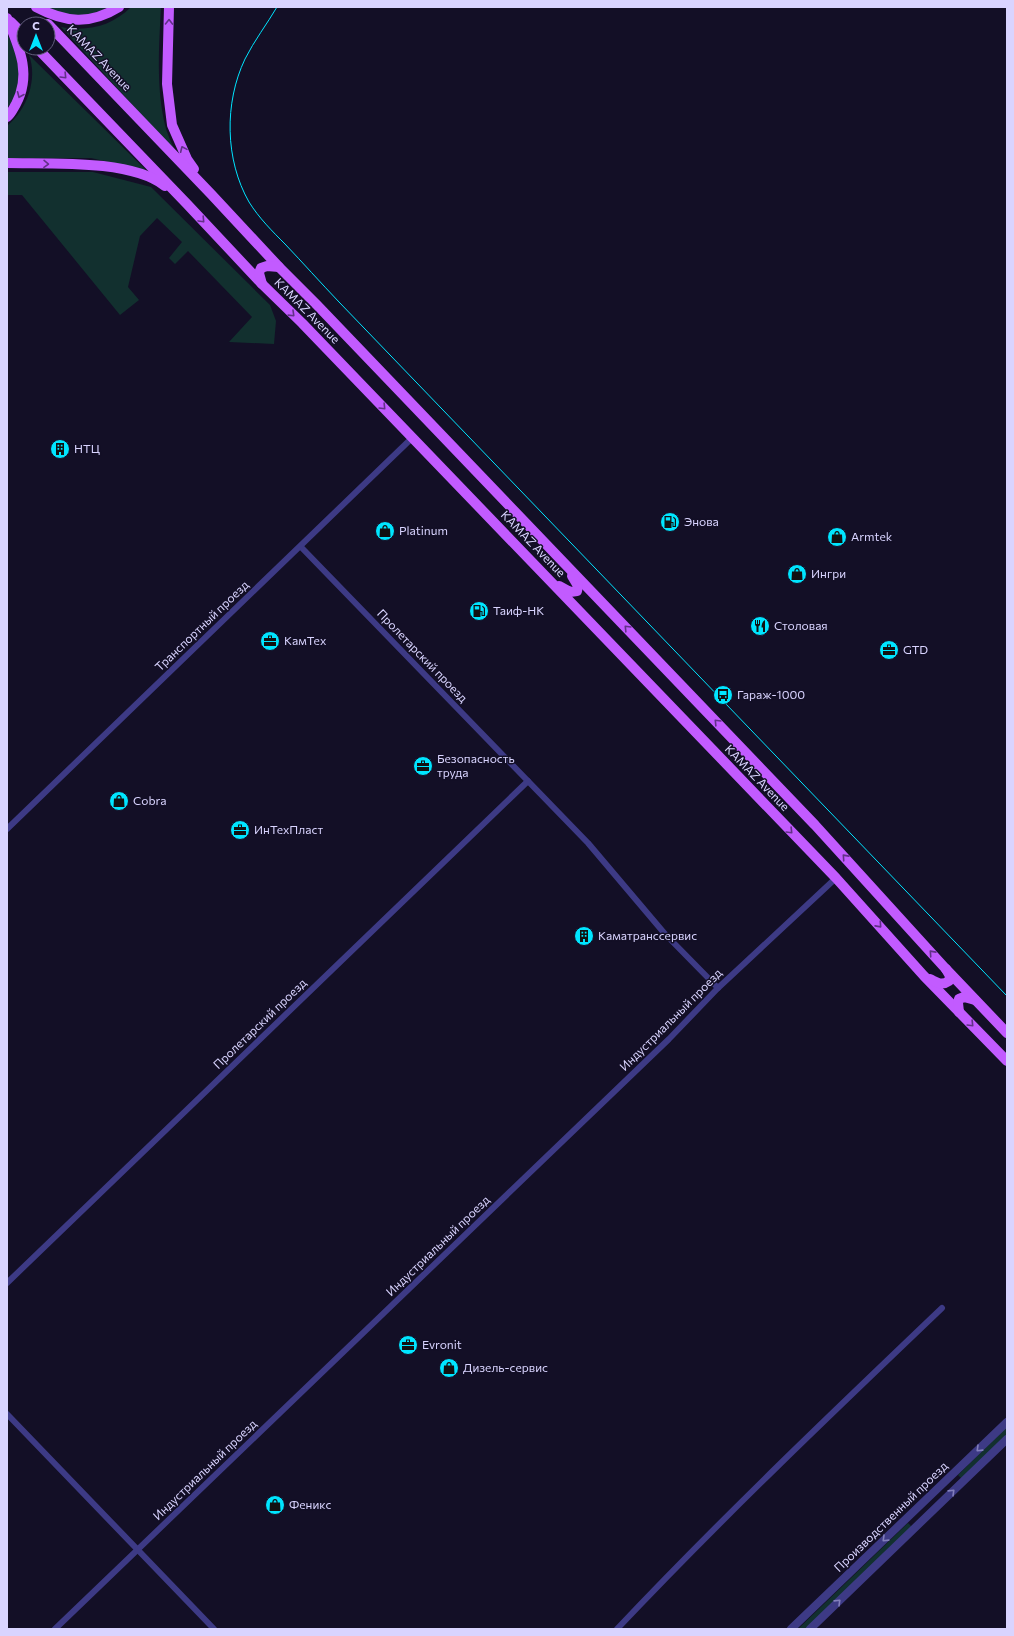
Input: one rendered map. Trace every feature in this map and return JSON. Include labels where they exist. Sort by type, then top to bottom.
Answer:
[{"type":"main road","name":"KAMAZ Avenue","points":[[32,7],[40,16]]},
{"type":"main road","points":[[36,7],[52,16],[70,20],[87,20],[106,15],[119,7]]},
{"type":"main road","points":[[169,7],[167,84],[172,125],[187,159],[211,194]]},
{"type":"main road","points":[[7,18],[16,27]]},
{"type":"main road","points":[[7,18],[18,43],[24,70],[22,92],[7,117]]},
{"type":"main road","name":"KAMAZ Avenue","points":[[56,32],[211,194],[278,267],[317,305],[815,825],[945,968],[1007,1033]]},
{"type":"main road","name":"KAMAZ Avenue","points":[[45,56],[262,284],[302,323],[836,878],[924,976],[1007,1061]]},
{"type":"main road","points":[[7,164],[95,165],[142,174],[162,184],[187,204]]},
{"type":"main road","points":[[262,284],[259,273],[261,268],[267,266],[278,267]]},
{"type":"main road","points":[[549,580],[570,592],[576,591],[578,586],[567,565]]},
{"type":"main road","points":[[924,976],[936,983],[945,984],[949,981],[950,976],[945,968]]},
{"type":"main road","points":[[959,1012],[959,999],[964,997],[975,1000]]},
{"type":"street","name":"Транспортный проезд","points":[[7,830],[412,438]]},
{"type":"street","name":"Пролетарский проезд","points":[[301,547],[588,843],[665,934],[718,988]]},
{"type":"street","name":"Пролетарский проезд","points":[[7,1283],[528,781]]},
{"type":"street","name":"Индустриальный проезд","points":[[55,1629],[669,1039],[718,988],[836,878]]},
{"type":"street","points":[[617,1629],[743,1500],[942,1308]]},
{"type":"street","points":[[7,1414],[214,1629]]},
{"type":"street","name":"Производственный проезд","points":[[791,1629],[1007,1422]]},
{"type":"street","name":"Производственный проезд","points":[[810,1629],[1007,1440]]},
{"type":"street","points":[[928,1498],[937,1506]]},
{"type":"green space","points":[[47,7],[107,7],[93,13],[77,15],[61,13]]},
{"type":"green space","points":[[131,7],[161,7],[159,66],[160,96],[166,128],[175,151],[61,27],[81,29],[99,26],[116,19]]},
{"type":"green space","points":[[7,34],[14,49],[18,65],[19,82],[15,98],[7,108]]},
{"type":"green space","points":[[29,56],[147,171],[91,158],[7,158],[7,126],[20,112],[29,94],[32,74]]},
{"type":"green space","points":[[7,172],[93,172],[151,187],[270,305],[276,321],[274,344],[229,342],[252,317],[188,251],[175,264],[169,258],[182,242],[157,218],[140,236],[128,287],[139,300],[120,315],[22,195],[7,195]]},
{"type":"green space","points":[[1007,1427],[1007,1435],[962,1479],[958,1475]]},
{"type":"green space","points":[[908,1523],[912,1527],[806,1629],[798,1629]]},
{"type":"tram line","points":[[277,7],[245,59],[233,94],[231,113],[230,131],[235,168],[241,186],[249,202],[257,213],[339,302],[1007,996]]},
{"type":"place","name":"НТЦ","points":[[60,449]]},
{"type":"place","name":"Энова","points":[[670,522]]},
{"type":"place","name":"Platinum","points":[[385,531]]},
{"type":"place","name":"Armtek","points":[[837,537]]},
{"type":"place","name":"Ингри","points":[[797,574]]},
{"type":"place","name":"Таиф-НК","points":[[479,611]]},
{"type":"place","name":"Столовая","points":[[760,626]]},
{"type":"place","name":"КамТех","points":[[270,641]]},
{"type":"place","name":"GTD","points":[[889,650]]},
{"type":"place","name":"Гараж-1000","points":[[723,695]]},
{"type":"place","name":"Безопасность труда","points":[[423,766]]},
{"type":"place","name":"Cobra","points":[[119,801]]},
{"type":"place","name":"ИнТехПласт","points":[[240,830]]},
{"type":"place","name":"Каматранссервис","points":[[584,936]]},
{"type":"place","name":"Evronit","points":[[408,1345]]},
{"type":"place","name":"Дизель-сервис","points":[[449,1368]]},
{"type":"place","name":"Феникс","points":[[275,1505]]}]
